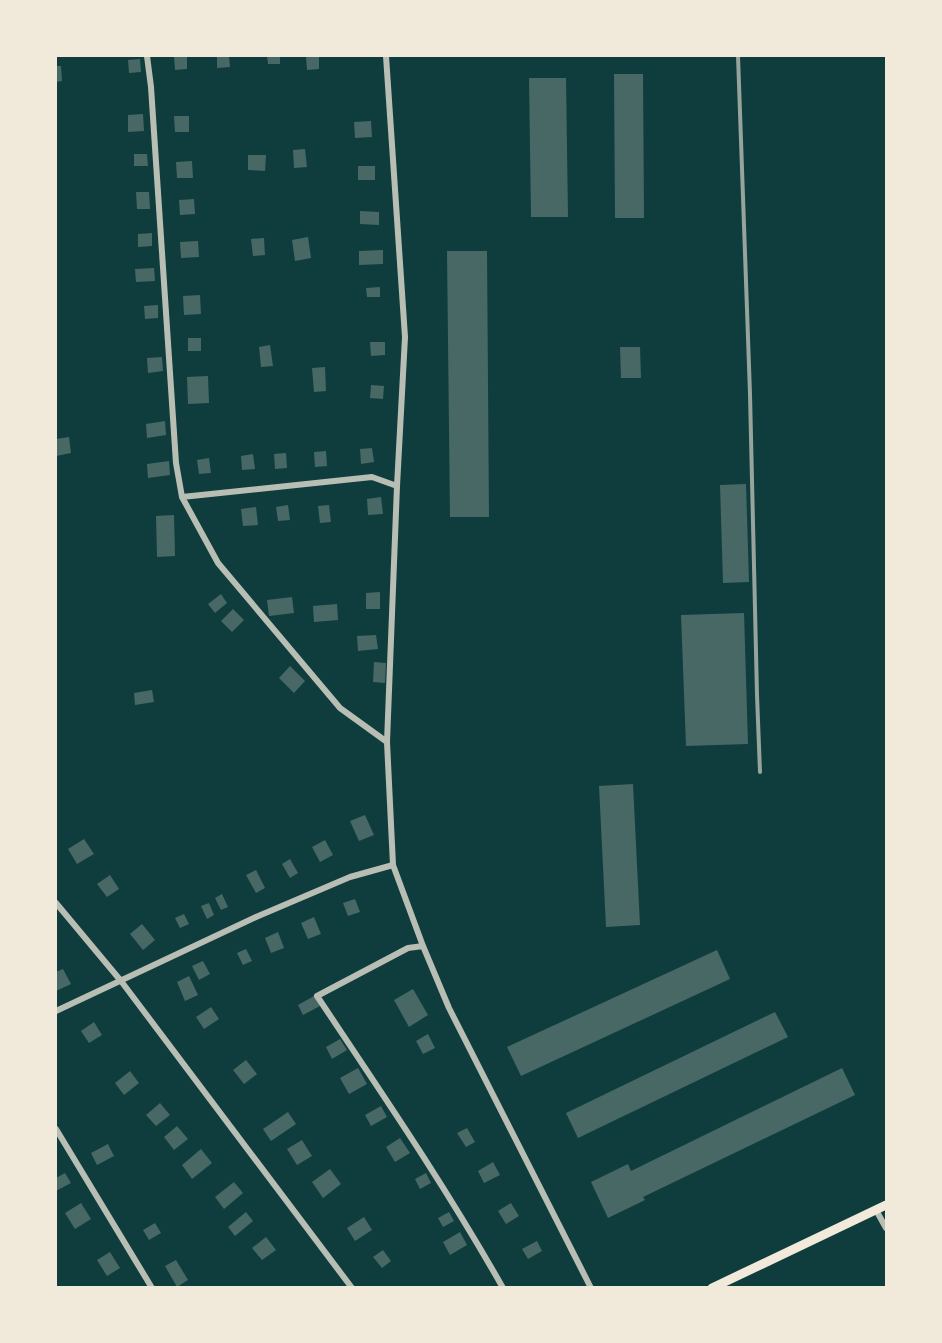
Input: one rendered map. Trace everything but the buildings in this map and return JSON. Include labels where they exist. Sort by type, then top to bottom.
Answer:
[{"type":"main road","points":[[712,1287],[725,1285],[886,1205]]},
{"type":"street","points":[[147,56],[176,463],[182,497],[219,562],[332,699],[340,708],[387,742]]},
{"type":"street","points":[[386,56],[405,337],[387,742],[393,865],[449,1008],[591,1287]]},
{"type":"street","points":[[182,497],[372,477],[397,486]]},
{"type":"street","points":[[56,1011],[266,913],[350,877],[393,865]]},
{"type":"street","points":[[56,903],[121,981],[352,1287]]},
{"type":"street","points":[[423,946],[408,948],[317,996],[454,1205],[503,1287]]},
{"type":"street","points":[[56,1129],[152,1287]]},
{"type":"street","points":[[876,1210],[886,1228]]},
{"type":"railway","points":[[738,56],[760,772]]}]
